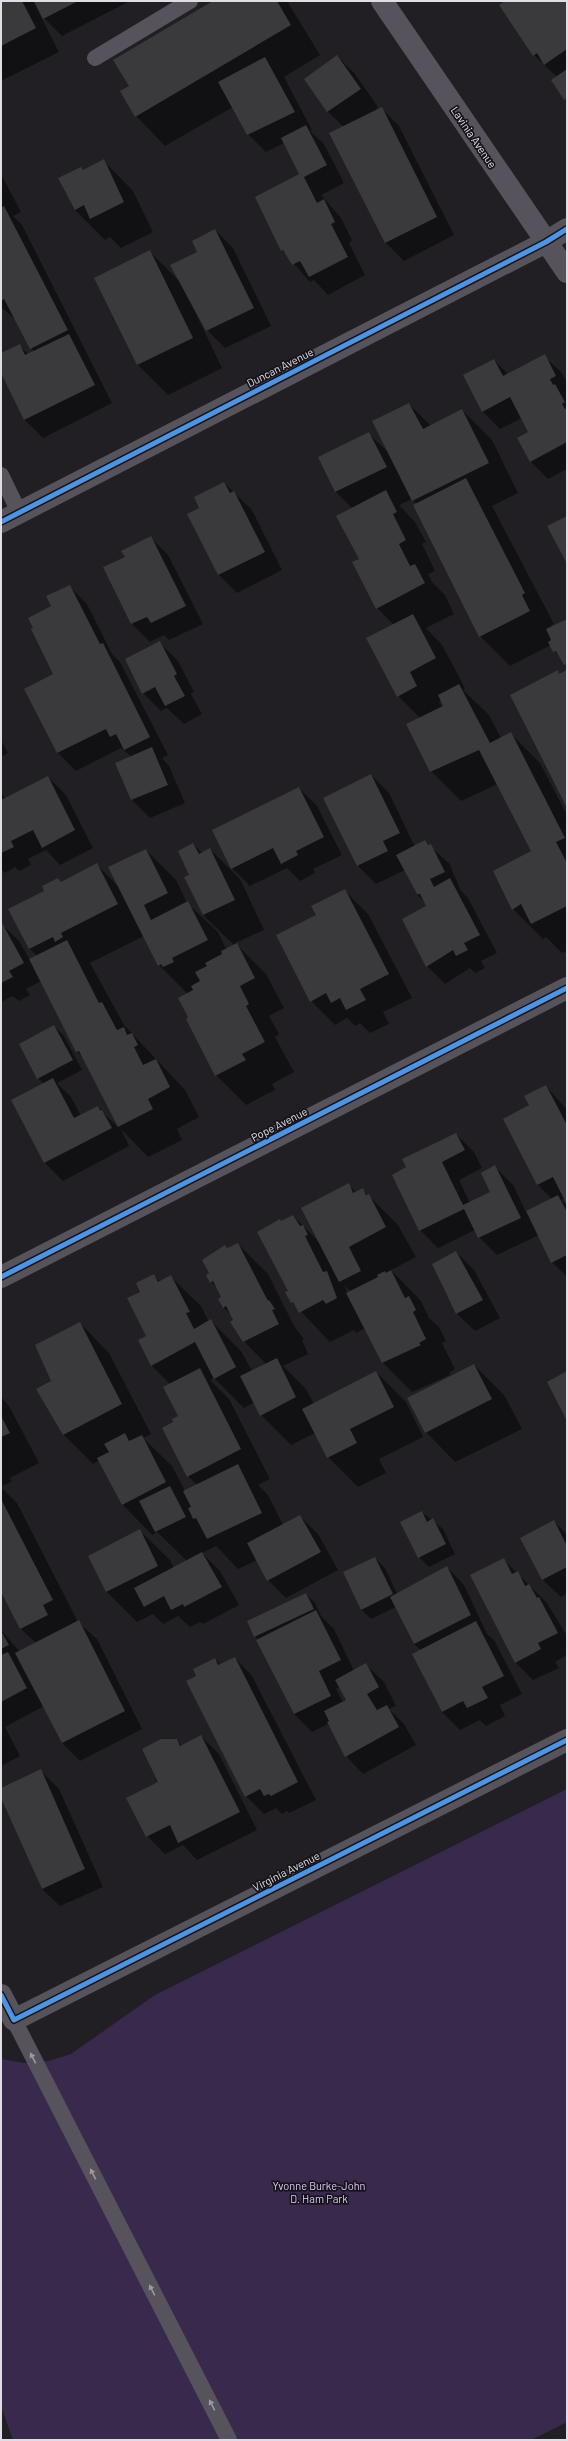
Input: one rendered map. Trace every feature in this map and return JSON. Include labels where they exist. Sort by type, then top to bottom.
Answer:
[{"type":"street","name":"Lavinia Avenue","points":[[382,1],[567,272]]},
{"type":"street","name":"Duncan Avenue","points":[[10,517],[546,242],[567,229]]},
{"type":"street","name":"Pope Avenue","points":[[1,1277],[567,988]]},
{"type":"street","name":"Virginia Avenue","points":[[14,2020],[567,1740]]},
{"type":"street","points":[[1,1995],[14,2020]]},
{"type":"lane","points":[[95,58],[190,1]]},
{"type":"lane","points":[[1,475],[10,517]]},
{"type":"lane","points":[[14,2020],[229,2440]]},
{"type":"green space","name":"Yvonne Burke-John D. Ham Park","points":[[567,1789],[567,2422],[531,2440],[13,2440],[1,2406],[1,2059],[25,2063],[49,2061],[71,2054],[155,1995]]},
{"type":"building","points":[[1,1],[22,1],[36,28],[1,46]]},
{"type":"building","points":[[34,1],[78,1],[43,19]]},
{"type":"building","points":[[213,1],[277,1],[291,25],[135,117],[120,91],[129,86],[113,60]]},
{"type":"building","points":[[505,1],[566,1],[567,49],[544,65],[537,53],[533,56],[499,5]]},
{"type":"building","points":[[337,55],[361,89],[327,112],[304,79]]},
{"type":"building","points":[[265,57],[295,112],[247,135],[218,82]]},
{"type":"building","points":[[567,69],[567,98],[564,100],[551,80]]},
{"type":"building","points":[[382,107],[437,217],[385,243],[329,133]]},
{"type":"building","points":[[306,125],[327,165],[304,177],[317,203],[324,199],[335,222],[331,224],[348,257],[309,277],[300,261],[292,265],[283,250],[281,251],[255,197],[299,174],[281,138]]},
{"type":"building","points":[[104,159],[124,202],[90,219],[84,205],[75,210],[58,178],[81,167],[83,170]]},
{"type":"building","points":[[4,206],[68,330],[30,349],[4,299],[1,301],[1,208]]},
{"type":"building","points":[[215,229],[254,308],[206,331],[170,265],[197,252],[192,241]]},
{"type":"building","points":[[150,250],[193,338],[137,365],[94,278]]},
{"type":"building","points":[[69,334],[95,385],[24,420],[1,373],[1,353],[20,344],[25,355]]},
{"type":"building","points":[[545,354],[556,376],[550,379],[553,385],[555,384],[565,402],[562,404],[565,409],[567,408],[567,442],[530,462],[517,438],[528,432],[510,397],[482,412],[463,375],[494,359],[503,376]]},
{"type":"building","points":[[409,403],[423,429],[462,409],[489,463],[412,501],[372,421]]},
{"type":"building","points":[[369,432],[387,467],[335,492],[318,457]]},
{"type":"building","points":[[466,478],[525,593],[522,595],[530,611],[479,637],[413,505]]},
{"type":"building","points":[[224,482],[230,493],[234,491],[265,552],[218,575],[187,514],[199,508],[194,497]]},
{"type":"building","points":[[386,490],[397,512],[393,514],[406,540],[399,544],[410,566],[415,564],[425,583],[376,609],[352,562],[359,559],[336,516]]},
{"type":"building","points":[[567,516],[567,564],[547,526]]},
{"type":"building","points":[[151,536],[186,606],[151,623],[147,617],[131,624],[103,567],[125,557],[121,551]]},
{"type":"building","points":[[70,585],[100,644],[103,643],[150,737],[124,750],[116,734],[110,737],[106,729],[57,753],[24,689],[53,674],[31,629],[33,628],[28,618],[51,606],[46,596]]},
{"type":"building","points":[[413,614],[436,658],[410,672],[417,686],[397,697],[366,638]]},
{"type":"building","points":[[567,619],[567,664],[564,665],[556,651],[553,652],[548,642],[551,640],[546,629]]},
{"type":"building","points":[[160,641],[177,674],[174,676],[185,696],[165,706],[155,687],[142,694],[125,659]]},
{"type":"building","points":[[558,670],[559,674],[567,670],[567,808],[510,695]]},
{"type":"building","points":[[459,684],[490,743],[511,732],[565,838],[556,842],[567,863],[567,906],[531,924],[521,904],[512,910],[493,871],[531,851],[479,750],[430,772],[406,724],[443,706],[438,695]]},
{"type":"building","points":[[152,747],[168,785],[131,800],[115,763]]},
{"type":"building","points":[[371,774],[400,833],[383,841],[388,851],[357,866],[323,798]]},
{"type":"building","points":[[48,776],[75,830],[42,848],[33,830],[11,841],[14,847],[1,853],[1,800]]},
{"type":"building","points":[[299,787],[324,837],[296,851],[298,855],[281,864],[273,848],[231,869],[212,830]]},
{"type":"building","points":[[425,840],[428,845],[431,844],[445,872],[430,879],[434,887],[450,878],[480,935],[464,943],[468,950],[456,956],[453,950],[426,967],[402,919],[426,906],[420,894],[417,894],[396,855]]},
{"type":"building","points":[[193,843],[199,854],[210,848],[235,900],[203,915],[184,877],[189,875],[178,851]]},
{"type":"building","points":[[146,849],[168,893],[144,905],[151,920],[188,901],[208,940],[172,958],[174,962],[163,967],[161,964],[158,966],[108,867]]},
{"type":"building","points":[[97,863],[118,904],[61,933],[63,937],[55,942],[53,937],[29,949],[8,909],[44,891],[42,886],[58,878],[61,882]]},
{"type":"building","points":[[345,889],[389,974],[360,989],[366,1000],[346,1010],[340,998],[331,1003],[326,993],[310,1002],[276,935],[316,915],[311,906]]},
{"type":"building","points":[[1,921],[24,963],[9,971],[13,977],[1,983]]},
{"type":"building","points":[[67,940],[99,1003],[102,1002],[117,1030],[124,1027],[127,1035],[132,1033],[138,1045],[134,1047],[143,1065],[156,1059],[170,1087],[148,1099],[153,1109],[118,1127],[79,1051],[76,1052],[29,959]]},
{"type":"building","points":[[237,943],[255,978],[240,986],[249,1004],[246,1006],[265,1042],[242,1054],[246,1060],[215,1076],[186,1019],[188,1017],[178,998],[193,990],[191,986],[200,981],[195,972],[207,966],[205,963],[222,954],[221,951]]},
{"type":"building","points":[[54,1025],[73,1060],[37,1079],[19,1044]]},
{"type":"building","points":[[53,1078],[74,1118],[98,1106],[100,1111],[102,1110],[112,1128],[44,1163],[11,1100]]},
{"type":"building","points":[[546,1085],[567,1125],[567,1205],[553,1177],[537,1185],[503,1119],[529,1105],[524,1096]]},
{"type":"building","points":[[456,1133],[465,1150],[442,1162],[463,1205],[490,1192],[481,1173],[495,1165],[521,1218],[478,1238],[464,1209],[419,1231],[392,1175],[406,1167],[402,1159]]},
{"type":"building","points":[[349,1183],[353,1193],[363,1188],[366,1195],[369,1194],[386,1227],[349,1247],[361,1271],[339,1282],[301,1208]]},
{"type":"building","points":[[558,1195],[567,1212],[567,1255],[551,1263],[526,1211]]},
{"type":"building","points":[[293,1215],[300,1226],[303,1225],[308,1235],[305,1236],[323,1272],[327,1271],[337,1298],[326,1304],[323,1300],[299,1313],[285,1292],[288,1291],[257,1232],[280,1219],[281,1221]]},
{"type":"building","points":[[238,1243],[268,1301],[269,1300],[275,1309],[272,1310],[279,1324],[243,1342],[230,1322],[233,1320],[226,1306],[223,1308],[218,1299],[221,1297],[213,1281],[210,1283],[206,1275],[209,1273],[202,1260],[225,1245],[227,1248]]},
{"type":"building","points":[[456,1251],[483,1300],[456,1314],[432,1264]]},
{"type":"building","points":[[391,1270],[405,1298],[409,1296],[416,1310],[413,1312],[426,1339],[419,1343],[421,1345],[382,1363],[346,1293],[378,1277],[377,1275]]},
{"type":"building","points":[[154,1274],[158,1282],[171,1275],[190,1312],[186,1313],[194,1329],[211,1319],[236,1367],[214,1379],[195,1342],[151,1366],[138,1340],[146,1336],[127,1298],[140,1292],[136,1283]]},
{"type":"building","points":[[80,1322],[122,1404],[63,1435],[36,1389],[51,1381],[35,1345]]},
{"type":"building","points":[[277,1358],[296,1397],[260,1416],[240,1376]]},
{"type":"building","points":[[474,1364],[492,1399],[425,1433],[407,1398]]},
{"type":"building","points":[[200,1368],[241,1449],[187,1477],[162,1428],[173,1422],[172,1419],[178,1416],[163,1387]]},
{"type":"building","points":[[376,1371],[394,1407],[350,1429],[357,1443],[327,1458],[302,1409]]},
{"type":"building","points":[[567,1371],[567,1421],[547,1382]]},
{"type":"building","points":[[1,1416],[10,1433],[1,1437]]},
{"type":"building","points":[[125,1433],[129,1441],[142,1435],[166,1482],[122,1505],[97,1458],[109,1452],[104,1444]]},
{"type":"building","points":[[238,1464],[262,1513],[207,1539],[196,1518],[193,1519],[188,1508],[191,1507],[183,1491]]},
{"type":"building","points":[[170,1486],[186,1517],[155,1532],[139,1501]]},
{"type":"building","points":[[1,1499],[53,1600],[43,1605],[48,1615],[20,1629],[1,1592]]},
{"type":"building","points":[[422,1511],[427,1522],[433,1518],[446,1544],[418,1558],[400,1522]]},
{"type":"building","points":[[300,1515],[321,1552],[267,1581],[247,1543]]},
{"type":"building","points":[[554,1520],[567,1546],[567,1567],[542,1580],[520,1538]]},
{"type":"building","points":[[140,1529],[158,1566],[106,1592],[88,1556]]},
{"type":"building","points":[[202,1552],[222,1587],[184,1607],[183,1604],[171,1610],[164,1596],[144,1607],[134,1588]]},
{"type":"building","points":[[375,1557],[393,1594],[361,1610],[343,1572]]},
{"type":"building","points":[[504,1558],[512,1574],[518,1571],[525,1586],[529,1584],[537,1598],[539,1597],[558,1633],[538,1643],[541,1649],[515,1663],[470,1575]]},
{"type":"building","points":[[447,1566],[471,1615],[414,1644],[390,1597]]},
{"type":"building","points":[[306,1593],[314,1609],[254,1637],[247,1621]]},
{"type":"building","points":[[316,1610],[341,1660],[319,1671],[331,1696],[294,1714],[256,1640]]},
{"type":"building","points":[[79,1620],[125,1711],[62,1743],[15,1653]]},
{"type":"building","points":[[476,1621],[504,1676],[482,1687],[488,1698],[467,1708],[463,1701],[442,1712],[412,1654]]},
{"type":"building","points":[[1,1631],[9,1645],[1,1649]]},
{"type":"building","points":[[8,1652],[27,1688],[1,1702],[1,1655]]},
{"type":"building","points":[[235,1657],[298,1782],[271,1796],[269,1794],[264,1796],[260,1789],[245,1797],[186,1681],[196,1676],[193,1669],[215,1658],[218,1665]]},
{"type":"building","points":[[366,1663],[379,1687],[367,1694],[377,1710],[387,1705],[399,1727],[345,1757],[327,1722],[329,1721],[324,1711],[346,1700],[335,1680]]},
{"type":"building","points":[[201,1735],[240,1812],[178,1843],[170,1825],[146,1837],[126,1798],[158,1782],[142,1749],[161,1739],[177,1739],[180,1746]]},
{"type":"building","points":[[41,1769],[85,1869],[42,1889],[1,1798],[1,1788]]},
{"type":"cycle path","points":[[1,522],[546,242],[567,229]]},
{"type":"cycle path","points":[[1,1277],[567,988]]},
{"type":"cycle path","points":[[1,1995],[14,2020],[567,1740]]}]
